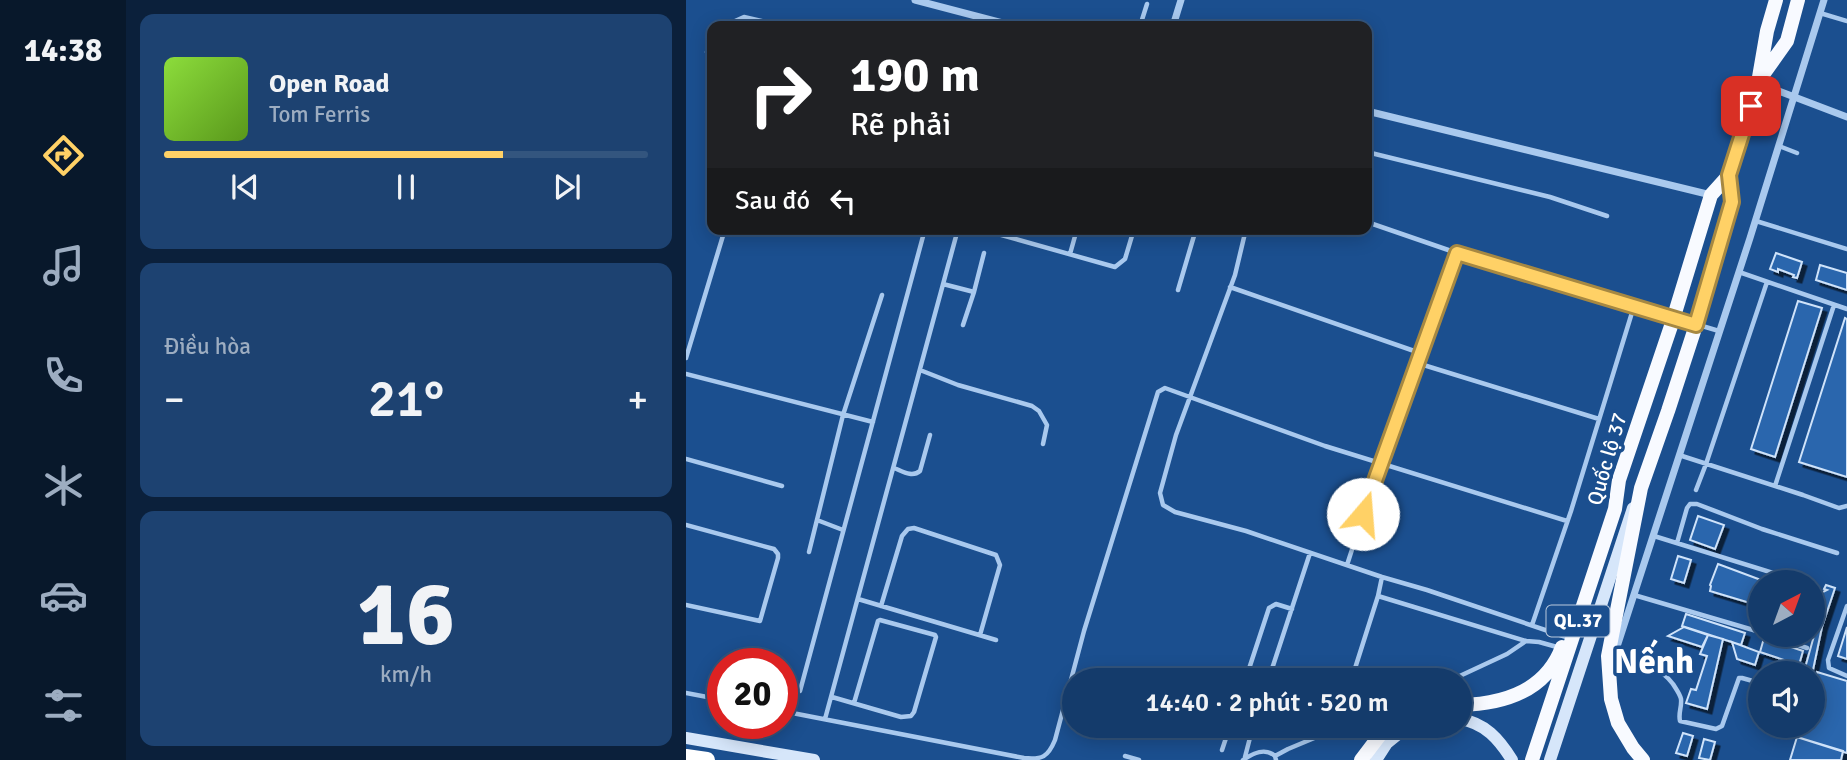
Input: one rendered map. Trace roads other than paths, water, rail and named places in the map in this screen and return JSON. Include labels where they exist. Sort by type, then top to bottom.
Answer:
[{"type":"highway","name":"Quốc lộ 37","points":[[1643,760],[1618,723],[1611,699],[1608,656],[1641,488],[1696,325],[1732,202],[1729,175],[1758,83],[1767,31],[1776,0]]},
{"type":"highway","name":"Quốc lộ 37","points":[[1758,83],[1787,41],[1798,0]]},
{"type":"highway","name":"Quốc lộ 37","points":[[1532,760],[1615,509],[1619,480],[1711,195],[1729,175]]},
{"type":"highway","points":[[1711,195],[1732,202]]},
{"type":"highway","points":[[1472,703],[1507,699],[1528,690],[1545,676],[1558,658],[1619,480]]},
{"type":"highway","points":[[1367,759],[1378,738]]},
{"type":"highway","points":[[686,757],[707,760]]},
{"type":"main road","points":[[1550,760],[1629,517],[1641,488]]},
{"type":"main road","points":[[1472,723],[1485,727],[1503,744],[1512,760]]},
{"type":"main road","points":[[686,738],[814,760]]},
{"type":"main road","points":[[1367,759],[1393,738]]},
{"type":"street","points":[[915,0],[995,21]]},
{"type":"street","points":[[1175,21],[1181,0]]},
{"type":"street","points":[[1609,677],[1825,0]]},
{"type":"street","points":[[1758,83],[1847,117]]},
{"type":"street","points":[[1372,112],[1711,195]]},
{"type":"lane","points":[[1142,21],[1147,4]]},
{"type":"lane","points":[[1820,12],[1847,21]]},
{"type":"lane","points":[[735,21],[744,17],[761,21]]},
{"type":"lane","points":[[1779,146],[1797,153]]},
{"type":"lane","points":[[1372,153],[1550,197],[1607,216]]},
{"type":"lane","points":[[1755,221],[1847,249]]},
{"type":"lane","points":[[1372,224],[1457,253],[1719,331]]},
{"type":"lane","points":[[686,358],[723,235]]},
{"type":"lane","points":[[800,691],[923,235]]},
{"type":"lane","points":[[825,719],[956,235]]},
{"type":"lane","points":[[1000,235],[1115,267],[1125,259],[1131,235]]},
{"type":"lane","points":[[1014,239],[1015,235]]},
{"type":"lane","points":[[1070,254],[1075,235]]},
{"type":"lane","points":[[1178,290],[1194,235]]},
{"type":"lane","points":[[1244,235],[1230,288],[1176,435],[1160,493],[1163,505],[1175,512],[1246,531],[1532,625],[1564,643]]},
{"type":"lane","points":[[963,325],[984,253]]},
{"type":"lane","points":[[1346,565],[1380,463],[1457,253]]},
{"type":"lane","points":[[1739,272],[1847,309]]},
{"type":"lane","points":[[1696,490],[1766,282]]},
{"type":"lane","points":[[943,284],[974,292]]},
{"type":"lane","points":[[1230,288],[1420,353]]},
{"type":"lane","points":[[808,552],[843,415],[882,295]]},
{"type":"lane","points":[[1775,486],[1834,305]]},
{"type":"lane","points":[[1532,625],[1634,306]]},
{"type":"lane","points":[[1417,363],[1599,419]]},
{"type":"lane","points":[[920,370],[957,385],[1032,406],[1039,411],[1047,425],[1043,444]]},
{"type":"lane","points":[[686,374],[873,422]]},
{"type":"lane","points":[[798,714],[1038,760],[1051,750],[1084,631],[1158,392],[1165,388],[1380,463],[1567,521]]},
{"type":"lane","points":[[894,468],[912,474],[920,471],[930,435]]},
{"type":"lane","points":[[1679,455],[1839,508],[1847,506]]},
{"type":"lane","points":[[686,459],[782,486]]},
{"type":"lane","points":[[1677,543],[1687,508],[1690,504],[1697,504],[1762,529],[1837,553]]},
{"type":"lane","points":[[817,520],[844,530]]},
{"type":"lane","points":[[686,525],[774,549],[778,554],[760,621],[686,605]]},
{"type":"lane","points":[[881,606],[902,536],[908,529],[914,528],[999,558],[1000,565],[980,635]]},
{"type":"lane","points":[[1653,535],[1763,570]]},
{"type":"lane","points":[[1272,668],[1310,553]]},
{"type":"lane","points":[[1355,668],[1382,577]]},
{"type":"lane","points":[[1634,595],[1748,628]]},
{"type":"lane","points":[[1378,596],[1526,641],[1564,643]]},
{"type":"lane","points":[[858,599],[996,640]]},
{"type":"lane","points":[[1249,668],[1269,608],[1276,604],[1292,609]]},
{"type":"lane","points":[[1847,606],[1828,660],[1829,668],[1847,676]]},
{"type":"lane","points":[[832,697],[901,717],[911,716],[935,635],[878,621],[854,703]]},
{"type":"lane","points":[[1472,670],[1507,654],[1526,641]]},
{"type":"lane","points":[[1614,657],[1655,668],[1669,680],[1679,695],[1680,721],[1716,729],[1722,726],[1739,678],[1748,680]]},
{"type":"lane","points":[[686,693],[707,697]]},
{"type":"lane","points":[[1222,750],[1226,738]]},
{"type":"lane","points":[[1244,759],[1250,738]]},
{"type":"lane","points":[[1244,759],[1257,752],[1271,752],[1276,758],[1288,749],[1314,738]]},
{"type":"lane","points":[[1125,756],[1139,760]]},
{"type":"district","name":"Nếnh","points":[[1654,661]]}]
